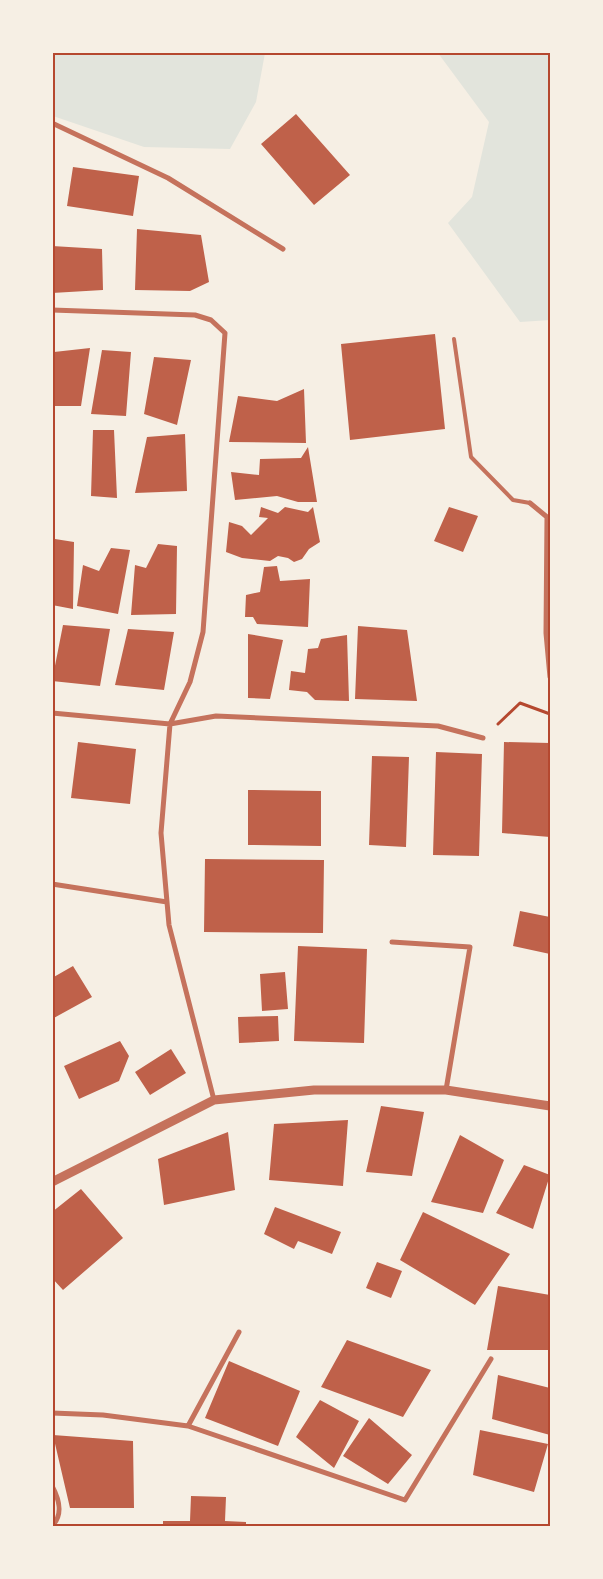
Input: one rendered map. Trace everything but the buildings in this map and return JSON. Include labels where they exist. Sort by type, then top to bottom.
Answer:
[{"type":"street","points":[[52,123],[168,178],[283,249]]},
{"type":"street","points":[[52,310],[195,315],[211,320],[225,334],[203,632],[190,682],[170,724],[161,833],[169,925],[214,1100]]},
{"type":"street","points":[[530,503],[546,517],[546,633],[550,677]]},
{"type":"street","points":[[52,713],[170,724],[216,716],[438,726],[483,738]]},
{"type":"street","points":[[52,884],[167,902]]},
{"type":"street","points":[[392,942],[470,947],[446,1090]]},
{"type":"street","points":[[52,1182],[214,1100],[314,1090],[446,1090],[550,1106]]},
{"type":"street","points":[[188,1426],[239,1332]]},
{"type":"street","points":[[52,1414],[103,1415],[188,1426],[405,1500],[491,1359]]},
{"type":"street","points":[[52,1486],[60,1506],[59,1520],[52,1526]]},
{"type":"lane","points":[[454,339],[471,457],[513,500],[530,503]]},
{"type":"path","points":[[483,738],[520,703],[550,714]]},
{"type":"shaded area","points":[[53,52],[265,53],[256,102],[230,149],[144,147],[53,116]]},
{"type":"shaded area","points":[[438,53],[550,53],[550,320],[520,322],[448,223],[472,197],[489,122]]}]
